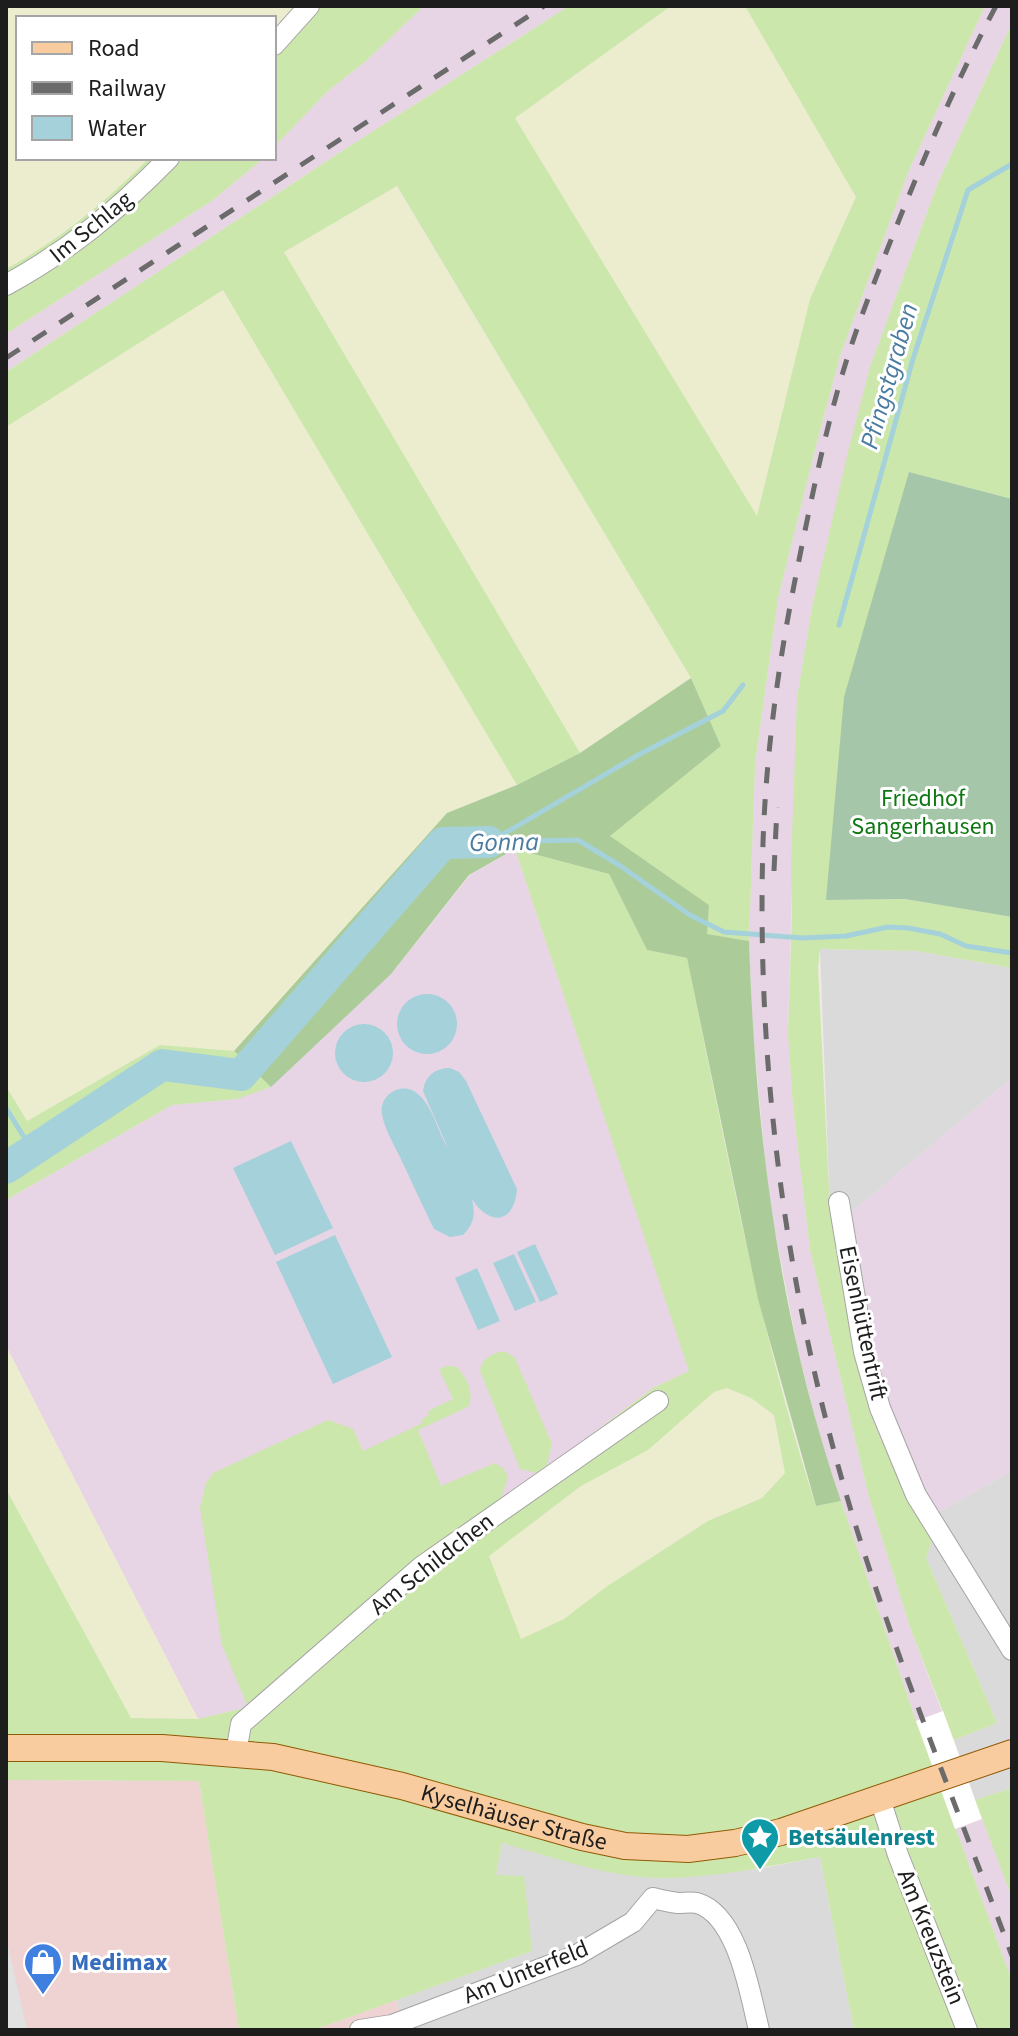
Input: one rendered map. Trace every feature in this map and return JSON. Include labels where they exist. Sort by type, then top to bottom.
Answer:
[{"type":"main road","name":"Kyselhäuser Straße","points":[[6,1748],[162,1748],[236,1753],[304,1763],[402,1786],[582,1837],[625,1846],[688,1849],[735,1843],[781,1832],[1012,1753]]},
{"type":"street","points":[[276,43],[309,6]]},
{"type":"street","name":"Im Schlag","points":[[6,285],[44,264],[124,204],[167,160]]},
{"type":"street","name":"Eisenhüttentrift","points":[[839,1202],[864,1352],[880,1408],[916,1495],[1012,1650]]},
{"type":"street","name":"Am Schildchen","points":[[236,1753],[241,1724],[421,1567],[658,1401]]},
{"type":"street","name":"Am Kreuzstein","points":[[880,1799],[898,1855],[967,2030]]},
{"type":"street","name":"Am Unterfeld","points":[[360,2030],[393,2027],[577,1955],[633,1922],[653,1898],[675,1903],[697,1903],[716,1914],[729,1932],[742,1965],[759,2030]]},
{"type":"shaded area","points":[[424,6],[569,6],[6,372],[6,334],[213,200],[262,160],[276,160],[276,145],[328,91],[366,61]]},
{"type":"shaded area","points":[[985,6],[1012,6],[1012,23],[938,183],[870,367],[812,607],[797,698],[788,1034],[810,1250],[869,1497],[911,1630],[1012,1898],[1012,1981],[916,1721],[822,1445],[798,1350],[769,1200],[752,1022],[749,941],[755,764],[778,598],[818,438],[840,356],[909,170]]},
{"type":"shaded area","points":[[515,849],[690,1371],[653,1388],[497,1505],[248,1707],[198,1719],[6,1346],[6,1200],[172,1105],[237,1099],[391,974],[470,875]]},
{"type":"shaded area","points":[[820,949],[917,951],[1012,968],[1012,1078],[834,1227],[830,1209]]},
{"type":"shaded area","points":[[1012,1078],[1012,1471],[924,1520],[869,1411],[834,1227]]},
{"type":"shaded area","points":[[1012,1471],[1012,1788],[975,1800],[954,1740],[997,1723],[926,1558],[933,1538],[924,1520]]},
{"type":"shaded area","points":[[6,1780],[199,1781],[239,2030],[6,2030]]},
{"type":"shaded area","points":[[502,1843],[614,1873],[670,1878],[758,1869],[820,1857],[854,2030],[404,2030],[396,2000],[532,1951],[496,1875]]},
{"type":"shaded area","points":[[6,1939],[11,1959],[27,2030],[6,2030]]},
{"type":"shaded area","points":[[396,2000],[404,2030],[314,2030]]},
{"type":"green space","points":[[6,6],[296,6],[276,27],[276,16],[16,16],[16,160],[147,160],[120,188],[39,251],[6,269]]},
{"type":"green space","points":[[296,6],[424,6],[366,61],[328,91],[276,145],[276,27]]},
{"type":"green space","points":[[569,6],[671,6],[515,118],[757,516],[810,299],[856,197],[745,6],[985,6],[909,170],[840,356],[818,438],[778,598],[755,764],[749,941],[706,934],[709,905],[609,836],[721,746],[691,678],[397,186],[284,252],[580,753],[517,785],[223,290],[6,427],[6,372]]},
{"type":"green space","points":[[671,6],[745,6],[856,197],[810,299],[757,517],[515,118]]},
{"type":"green space","points":[[1012,23],[1012,499],[909,472],[826,900],[905,899],[1012,917],[1012,968],[917,951],[820,949],[818,968],[830,1209],[869,1411],[933,1538],[926,1558],[997,1723],[954,1740],[911,1630],[869,1497],[810,1250],[788,1034],[791,868],[797,698],[812,607],[870,367],[938,183]]},
{"type":"green space","points":[[147,160],[262,160],[213,200],[6,334],[6,269],[82,219]]},
{"type":"green space","points":[[396,186],[691,678],[580,753],[284,252]]},
{"type":"green space","points":[[223,290],[517,785],[447,813],[234,1051],[160,1045],[27,1121],[6,1086],[6,427]]},
{"type":"green space","name":"Friedhof Sangerhausen","points":[[909,472],[1012,499],[1012,917],[905,899],[826,900],[844,697]]},
{"type":"green space","points":[[691,678],[721,746],[610,836],[709,905],[707,934],[749,941],[757,1083],[774,1224],[801,1364],[841,1501],[816,1506],[758,1299],[687,958],[647,950],[609,874],[515,849],[469,875],[391,974],[271,1087],[234,1051],[447,813],[517,785],[580,753]]},
{"type":"green space","points":[[515,849],[609,874],[647,950],[687,958],[744,1234],[795,1439],[816,1506],[841,1501],[916,1721],[1012,1981],[1012,2030],[854,2030],[820,1857],[709,1875],[651,1878],[586,1867],[502,1843],[496,1875],[524,1876],[532,1951],[314,2030],[239,2030],[199,1781],[6,1780],[6,1489],[131,1718],[198,1719],[248,1707],[222,1645],[200,1508],[206,1483],[213,1473],[328,1420],[353,1429],[363,1451],[423,1423],[421,1420],[429,1415],[428,1411],[453,1399],[439,1369],[448,1366],[457,1367],[467,1381],[471,1396],[468,1407],[418,1430],[441,1486],[495,1463],[503,1468],[508,1477],[499,1504],[653,1388],[689,1371]],"holes":[[[727,1388],[751,1398],[774,1415],[785,1473],[762,1498],[708,1521],[606,1587],[564,1619],[521,1639],[489,1556],[581,1486],[648,1450],[714,1392]]]},
{"type":"green space","points":[[160,1045],[234,1051],[271,1087],[237,1099],[172,1105],[6,1200],[6,1086],[27,1121]]},
{"type":"green space","points":[[6,1346],[198,1719],[131,1718],[6,1489]]},
{"type":"green space","points":[[498,1352],[506,1352],[515,1358],[552,1444],[547,1465],[537,1473],[520,1469],[480,1371],[486,1359]]},
{"type":"green space","points":[[727,1388],[751,1398],[774,1415],[785,1473],[762,1498],[708,1521],[606,1587],[564,1619],[521,1640],[488,1556],[581,1486],[648,1450],[714,1392]]},
{"type":"green space","points":[[1012,1788],[1012,1898],[975,1800]]},
{"type":"water","points":[[427,994],[448,1003],[457,1024],[448,1045],[427,1054],[406,1045],[397,1024],[406,1003]]},
{"type":"water","points":[[364,1024],[384,1033],[393,1053],[384,1073],[364,1082],[344,1073],[335,1053],[344,1033]]},
{"type":"water","points":[[450,1068],[459,1072],[466,1081],[517,1189],[511,1210],[500,1218],[486,1214],[472,1199],[474,1214],[470,1226],[463,1235],[450,1237],[434,1229],[387,1131],[382,1108],[392,1092],[412,1090],[428,1105],[448,1148],[423,1091],[432,1074]]},
{"type":"water","points":[[291,1141],[333,1228],[275,1255],[233,1168]]},
{"type":"water","points":[[335,1235],[392,1357],[333,1384],[276,1262]]},
{"type":"water","points":[[535,1244],[558,1294],[540,1302],[517,1252]]},
{"type":"water","points":[[514,1254],[536,1302],[515,1311],[493,1263]]},
{"type":"water","points":[[477,1268],[500,1321],[478,1330],[455,1278]]},
{"type":"pier","points":[[943,1711],[982,1819],[955,1829],[916,1721]]},
{"type":"waterway","name":"Pfingstgraben","points":[[839,625],[913,359],[968,190],[1012,164]]},
{"type":"waterway","name":"Pfingstgraben","points":[[490,842],[640,754],[723,711],[743,685]]},
{"type":"waterway","name":"Gonna","points":[[489,842],[578,840],[690,915],[724,932],[803,938],[846,936],[888,927],[908,928],[940,934],[966,946],[1012,953]]},
{"type":"waterway","name":"Gonna","points":[[6,1168],[162,1065],[241,1075],[443,843],[489,842]]},
{"type":"waterway","points":[[6,1108],[32,1150]]},
{"type":"railway","points":[[6,358],[544,6]]},
{"type":"railway","points":[[996,6],[947,107],[903,210],[859,324],[831,413],[797,570],[774,706],[763,843],[762,917],[768,1064],[784,1211],[796,1284],[828,1428],[867,1562],[1012,1956]]},
{"type":"railway","points":[[774,871],[777,807]]},
{"type":"place","name":"Betsäulenrest","points":[[760,1871]]},
{"type":"place","name":"Medimax","points":[[43,1996]]}]
